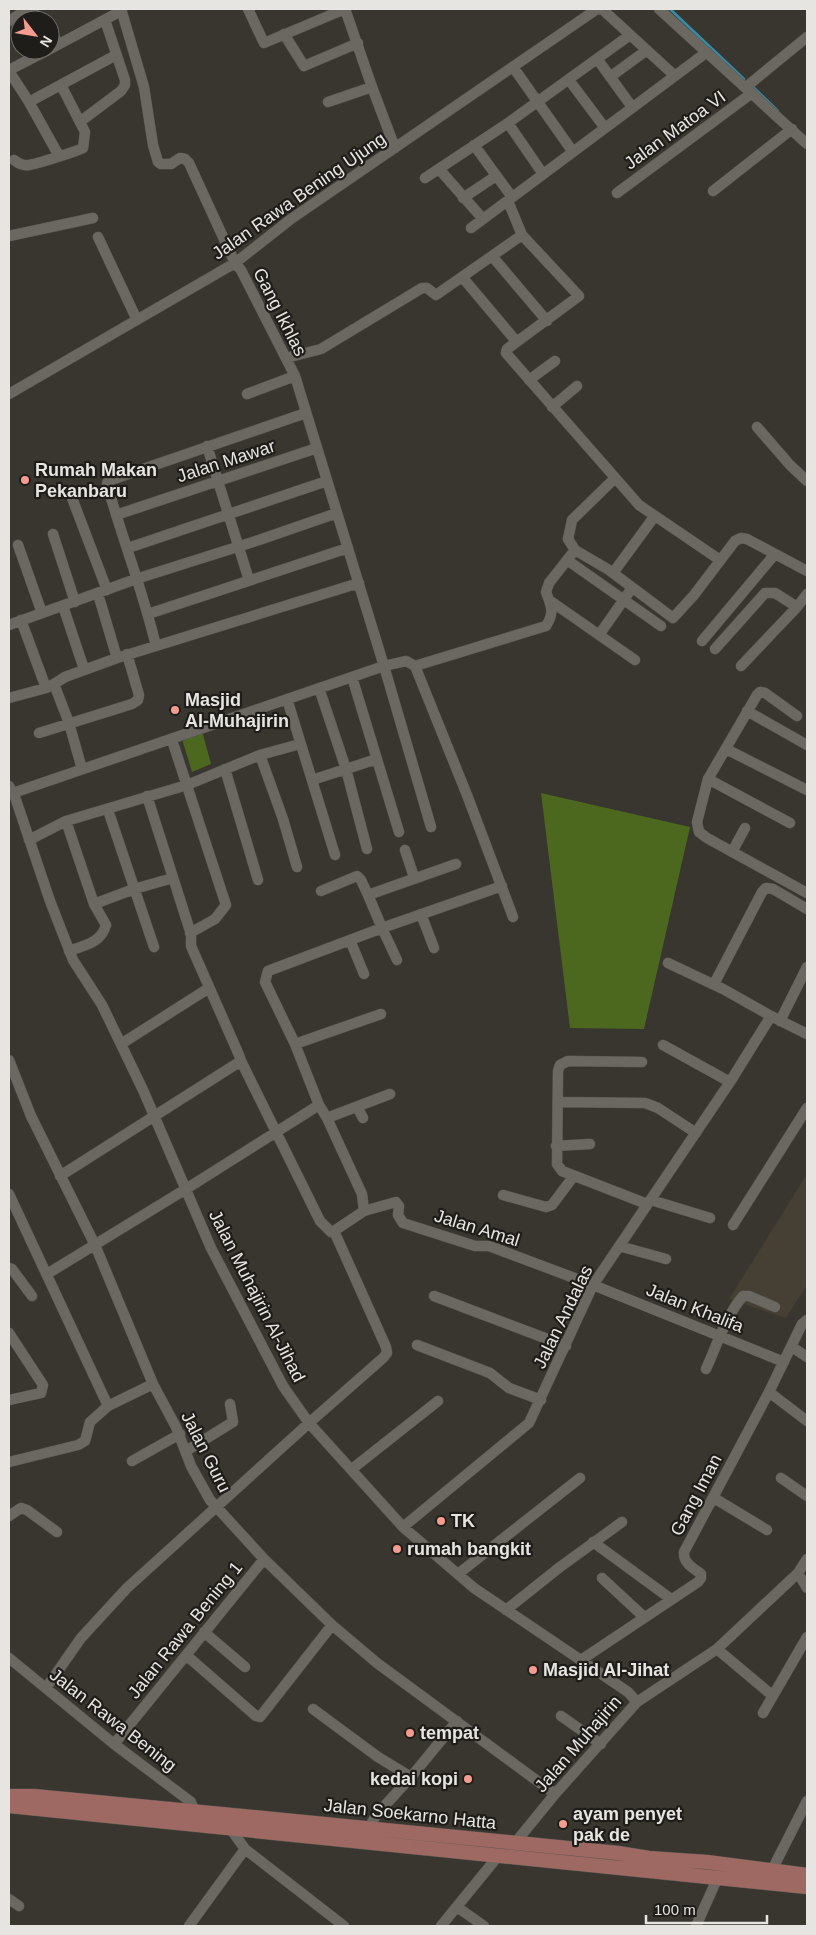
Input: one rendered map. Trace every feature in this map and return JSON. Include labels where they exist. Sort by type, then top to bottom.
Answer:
[{"type":"main road","name":"Jalan Soekarno Hatta","points":[[9,1796],[34,1796],[194,1810],[649,1858],[710,1872],[807,1887]]},
{"type":"main road","name":"Jalan Soekarno Hatta","points":[[9,1806],[499,1855],[710,1872],[772,1870],[807,1875]]},
{"type":"street","points":[[9,21],[29,9]]},
{"type":"street","points":[[250,9],[248,9],[264,43],[345,9],[395,148]]},
{"type":"street","name":"Jalan Rawa Bening Ujung","points":[[9,394],[235,263],[291,218],[597,9]]},
{"type":"street","points":[[602,9],[675,76]]},
{"type":"street","points":[[659,9],[792,130],[806,140]]},
{"type":"street","points":[[60,44],[121,10]]},
{"type":"street","name":"Gang Ikhlas","points":[[121,10],[144,87],[153,145],[158,162],[161,164],[171,164],[180,158],[185,158],[189,163],[235,263],[241,270],[295,376],[359,583],[431,827]]},
{"type":"street","points":[[81,121],[122,91],[125,85],[105,20]]},
{"type":"street","points":[[284,34],[304,66],[358,43]]},
{"type":"street","points":[[425,178],[508,123],[598,60],[630,35]]},
{"type":"street","name":"Jalan Matoa VI","points":[[617,193],[749,90],[807,37]]},
{"type":"street","points":[[610,77],[647,50]]},
{"type":"street","points":[[471,228],[707,52]]},
{"type":"street","points":[[29,102],[116,55]]},
{"type":"street","points":[[29,60],[9,70],[59,156]]},
{"type":"street","points":[[598,60],[632,107]]},
{"type":"street","points":[[513,67],[573,152]]},
{"type":"street","points":[[569,80],[605,128]]},
{"type":"street","points":[[9,150],[12,161],[30,165],[83,148],[85,132],[61,85]]},
{"type":"street","points":[[328,102],[372,87]]},
{"type":"street","points":[[508,123],[543,174]]},
{"type":"street","points":[[713,191],[792,130]]},
{"type":"street","points":[[474,145],[510,199],[522,235],[579,295],[547,321],[506,348],[506,353],[639,505],[654,517],[720,560]]},
{"type":"street","points":[[438,169],[483,219]]},
{"type":"street","points":[[463,198],[496,176]]},
{"type":"street","points":[[9,236],[93,218]]},
{"type":"street","points":[[286,358],[321,349],[422,288],[427,288],[436,295],[522,235]]},
{"type":"street","points":[[98,236],[137,320]]},
{"type":"street","points":[[492,256],[547,321]]},
{"type":"street","points":[[462,278],[516,341]]},
{"type":"street","points":[[529,380],[555,361]]},
{"type":"street","points":[[247,394],[295,376]]},
{"type":"street","points":[[552,407],[577,386]]},
{"type":"street","points":[[156,646],[128,548],[116,515],[107,484],[108,481],[306,412]]},
{"type":"street","points":[[757,426],[790,465],[807,480]]},
{"type":"street","points":[[207,446],[249,580]]},
{"type":"street","name":"Jalan Mawar","points":[[116,515],[317,448]]},
{"type":"street","points":[[615,478],[572,520],[568,539],[575,550],[612,573],[673,618],[694,595],[735,540],[741,538],[747,540],[807,571]]},
{"type":"street","points":[[128,548],[327,481]]},
{"type":"street","points":[[72,498],[102,592],[117,658]]},
{"type":"street","points":[[9,625],[136,579],[337,513]]},
{"type":"street","points":[[612,573],[654,517]]},
{"type":"street","points":[[53,534],[74,602]]},
{"type":"street","points":[[18,545],[42,613]]},
{"type":"street","points":[[148,614],[348,548]]},
{"type":"street","points":[[414,666],[546,626],[552,617],[546,592],[549,583],[575,550]]},
{"type":"street","points":[[702,641],[775,554]]},
{"type":"street","points":[[567,560],[661,626]]},
{"type":"street","points":[[9,698],[50,686],[84,669],[128,654],[359,583]]},
{"type":"street","points":[[599,635],[632,588]]},
{"type":"street","points":[[715,649],[765,593],[775,593],[797,608]]},
{"type":"street","points":[[740,666],[797,608],[807,594]]},
{"type":"street","points":[[549,600],[635,660]]},
{"type":"street","points":[[63,606],[84,669]]},
{"type":"street","points":[[21,620],[50,686],[69,723],[82,769]]},
{"type":"street","points":[[39,733],[132,704],[138,700],[139,694],[128,654]]},
{"type":"street","points":[[11,789],[82,769],[172,740],[384,666],[406,661],[414,666],[514,917]]},
{"type":"street","points":[[352,677],[399,832]]},
{"type":"street","points":[[319,688],[346,770],[367,849]]},
{"type":"street","points":[[797,716],[765,693],[760,692],[756,695],[708,779],[697,822],[699,832],[707,838],[807,893]]},
{"type":"street","points":[[287,699],[335,855]]},
{"type":"street","points":[[747,711],[807,745]]},
{"type":"street","points":[[172,740],[226,905],[215,919],[190,933]]},
{"type":"street","points":[[29,840],[66,821],[187,785],[260,755],[300,744]]},
{"type":"street","points":[[726,749],[807,790]]},
{"type":"street","points":[[260,755],[297,867]]},
{"type":"street","points":[[312,780],[377,759]]},
{"type":"street","points":[[225,769],[258,880]]},
{"type":"street","points":[[708,779],[790,823]]},
{"type":"street","name":"Jalan Muhajirin Al-Jihad","points":[[11,789],[73,960],[102,1005],[154,1117],[211,1248],[283,1386],[310,1423],[403,1526],[474,1588],[628,1692],[637,1702]]},
{"type":"street","points":[[147,796],[190,933],[190,946],[240,1055],[241,1061],[320,1221],[331,1232],[364,1211],[362,1194],[319,1105],[295,1044],[265,982],[265,976],[268,971],[502,886]]},
{"type":"street","points":[[108,810],[154,947]]},
{"type":"street","points":[[66,821],[94,904],[106,925],[104,935],[69,951]]},
{"type":"street","points":[[732,852],[745,828]]},
{"type":"street","points":[[405,850],[414,877]]},
{"type":"street","points":[[368,894],[456,864]]},
{"type":"street","points":[[321,891],[357,876],[368,894],[397,960]]},
{"type":"street","points":[[94,904],[134,889],[173,878]]},
{"type":"street","points":[[714,984],[762,892],[766,888],[773,889],[807,909]]},
{"type":"street","points":[[421,914],[434,948]]},
{"type":"street","points":[[350,940],[364,974]]},
{"type":"street","points":[[668,962],[714,984],[807,1034]]},
{"type":"street","name":"Jalan Andalas","points":[[403,1526],[529,1423],[593,1285],[775,1018],[807,967]]},
{"type":"street","points":[[121,1044],[209,988]]},
{"type":"street","points":[[295,1044],[381,1014]]},
{"type":"street","points":[[663,1046],[730,1082]]},
{"type":"street","name":"Jalan Guru","points":[[9,1060],[31,1116],[94,1245],[154,1384],[180,1434],[191,1466],[210,1500],[264,1559],[332,1625],[377,1663],[555,1794]]},
{"type":"street","points":[[60,1176],[241,1061]]},
{"type":"street","points":[[642,1062],[568,1061],[560,1065],[558,1071],[556,1146],[559,1168],[562,1172],[573,1177],[649,1202],[710,1218]]},
{"type":"street","points":[[326,1118],[390,1094]]},
{"type":"street","points":[[558,1102],[645,1103],[658,1108],[696,1133]]},
{"type":"street","points":[[47,1274],[319,1105]]},
{"type":"street","points":[[357,1107],[363,1118]]},
{"type":"street","points":[[733,1225],[807,1108]]},
{"type":"street","points":[[556,1146],[590,1144]]},
{"type":"street","points":[[503,1195],[546,1207],[556,1201],[573,1177]]},
{"type":"street","points":[[9,1194],[108,1406]]},
{"type":"street","name":"Jalan Amal","points":[[364,1211],[396,1202],[399,1206],[398,1215],[403,1222],[476,1246],[489,1246],[593,1285]]},
{"type":"street","points":[[46,1688],[81,1638],[127,1588],[383,1358],[387,1352],[334,1231]]},
{"type":"street","points":[[619,1246],[666,1260]]},
{"type":"street","points":[[9,1268],[32,1296]]},
{"type":"street","name":"Jalan Khalifa","points":[[593,1285],[784,1362]]},
{"type":"street","points":[[434,1296],[566,1346]]},
{"type":"street","points":[[706,1369],[738,1302],[743,1296],[749,1296],[775,1307]]},
{"type":"street","name":"Gang Iman","points":[[581,1660],[698,1582],[701,1578],[701,1574],[683,1558],[684,1552],[769,1392],[802,1324],[807,1320]]},
{"type":"street","points":[[9,1333],[43,1385],[41,1393],[10,1399]]},
{"type":"street","points":[[417,1345],[490,1373],[509,1388],[541,1400]]},
{"type":"street","points":[[792,1347],[807,1358]]},
{"type":"street","points":[[9,1462],[78,1445],[85,1441],[90,1422],[108,1406],[154,1384]]},
{"type":"street","points":[[769,1392],[807,1421]]},
{"type":"street","points":[[352,1468],[438,1400]]},
{"type":"street","points":[[186,1451],[233,1422],[230,1404]]},
{"type":"street","points":[[132,1461],[180,1434]]},
{"type":"street","points":[[458,1574],[580,1478]]},
{"type":"street","points":[[781,1478],[807,1496]]},
{"type":"street","points":[[714,1498],[767,1530]]},
{"type":"street","points":[[9,1516],[21,1508],[27,1510],[57,1532]]},
{"type":"street","points":[[506,1610],[560,1566],[622,1522]]},
{"type":"street","points":[[593,1542],[671,1599]]},
{"type":"street","name":"Jalan Muhajirin","points":[[515,1843],[555,1794],[637,1702],[717,1649],[798,1573],[807,1558]]},
{"type":"street","name":"Jalan Rawa Bening 1","points":[[114,1744],[264,1559]]},
{"type":"street","points":[[798,1573],[807,1588]]},
{"type":"street","points":[[602,1578],[644,1618]]},
{"type":"street","points":[[186,1655],[256,1716],[260,1717],[332,1625]]},
{"type":"street","points":[[204,1632],[245,1667]]},
{"type":"street","points":[[763,1713],[807,1636]]},
{"type":"street","points":[[717,1649],[773,1696]]},
{"type":"street","name":"Jalan Rawa Bening","points":[[9,1658],[114,1744],[191,1802],[194,1810]]},
{"type":"street","points":[[313,1709],[378,1757],[411,1777]]},
{"type":"street","points":[[561,1716],[601,1744]]},
{"type":"street","points":[[368,1828],[377,1814],[411,1777],[457,1721]]},
{"type":"street","points":[[772,1870],[807,1801]]},
{"type":"street","points":[[230,1828],[245,1849],[338,1924]]},
{"type":"street","points":[[189,1926],[245,1849]]},
{"type":"street","points":[[441,1926],[499,1855]]},
{"type":"street","points":[[696,1926],[710,1872]]},
{"type":"street","points":[[9,1899],[19,1906]]},
{"type":"street","points":[[458,1906],[484,1926]]},
{"type":"shaded area","points":[[807,1174],[807,1285],[786,1318],[729,1299]]},
{"type":"green space","points":[[202,731],[211,764],[192,772],[182,739]]},
{"type":"green space","points":[[541,793],[690,827],[644,1029],[570,1028]]},
{"type":"waterway","points":[[670,9],[744,79]]},
{"type":"waterway","points":[[751,85],[778,111]]},
{"type":"place","name":"Rumah Makan Pekanbaru","points":[[25,480]]},
{"type":"place","name":"Masjid Al-Muhajirin","points":[[175,710]]},
{"type":"place","name":"TK","points":[[441,1521]]},
{"type":"place","name":"rumah bangkit","points":[[397,1549]]},
{"type":"place","name":"Masjid Al-Jihat","points":[[533,1670]]},
{"type":"place","name":"tempat","points":[[410,1733]]},
{"type":"place","name":"kedai kopi","points":[[468,1779]]},
{"type":"place","name":"ayam penyet pak de","points":[[563,1824]]}]
